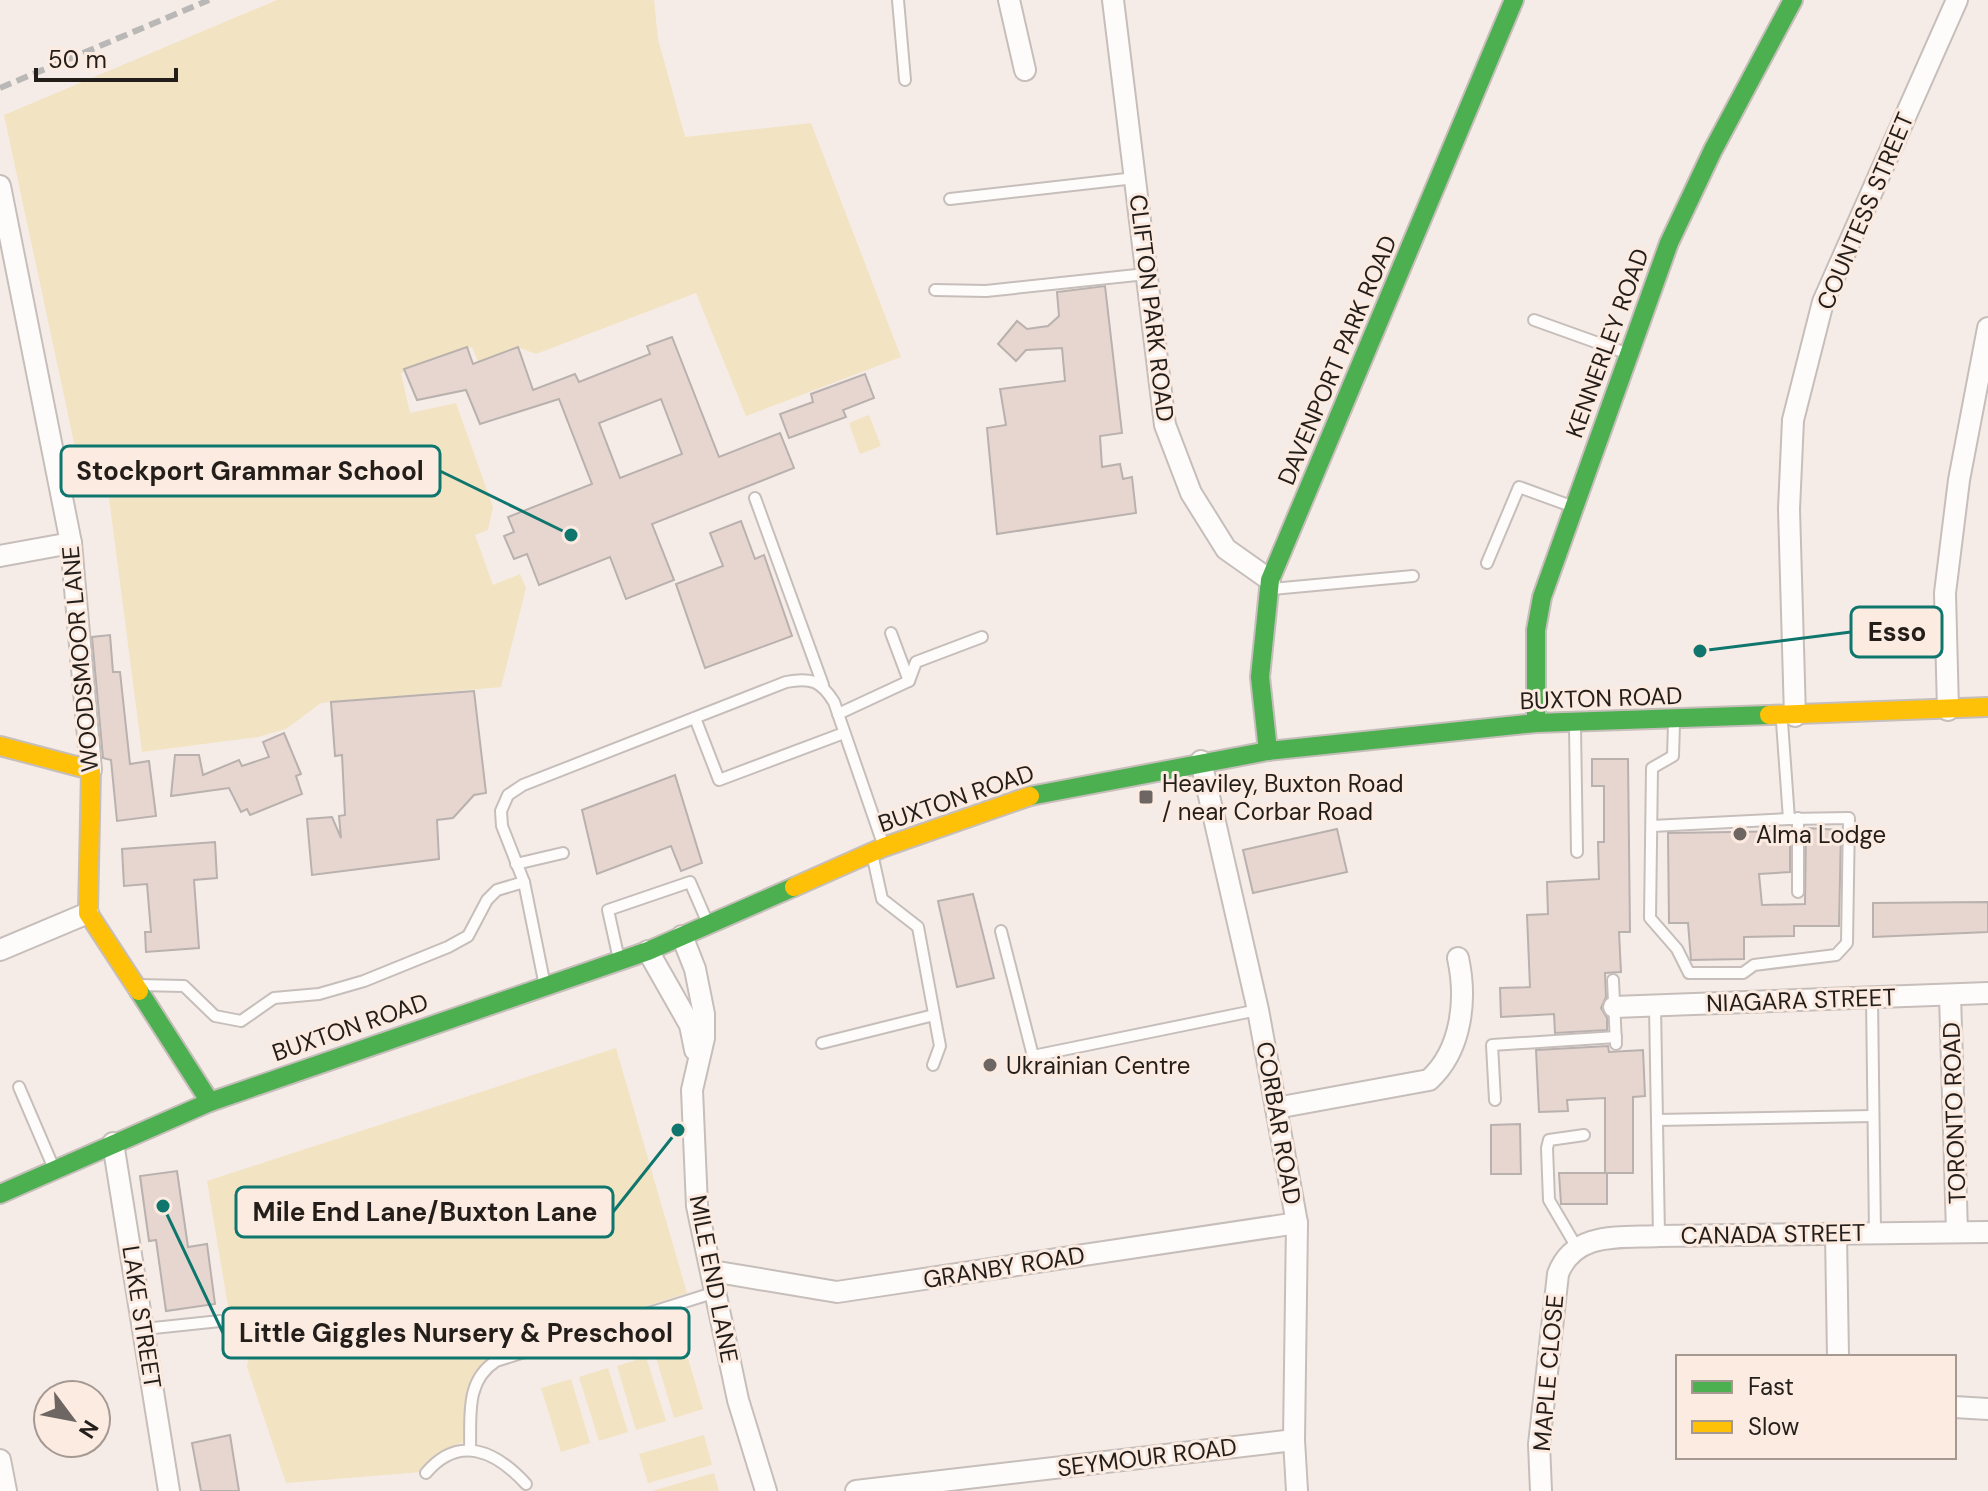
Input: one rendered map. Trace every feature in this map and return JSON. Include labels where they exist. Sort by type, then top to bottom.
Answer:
[{"type":"main road","name":"DAVENPORT PARK ROAD","points":[[1268,751],[1260,677],[1270,585],[1514,0]]},
{"type":"main road","name":"KENNERLEY ROAD","points":[[1536,723],[1538,613],[1627,354],[1670,241],[1707,162],[1793,0]]},
{"type":"main road","name":"BUXTON ROAD","points":[[0,1194],[210,1102],[648,951],[878,849],[1034,795],[1201,761],[1268,751],[1536,723],[1988,707]]},
{"type":"main road","points":[[0,746],[91,770]]},
{"type":"main road","name":"WOODSMOOR LANE","points":[[88,913],[91,770]]},
{"type":"main road","points":[[88,913],[210,1102]]},
{"type":"street","points":[[1009,0],[1025,70]]},
{"type":"street","name":"CLIFTON PARK ROAD","points":[[1113,0],[1165,425],[1191,493],[1226,549],[1270,585]]},
{"type":"street","name":"COUNTESS STREET","points":[[1788,716],[1793,420],[1823,302],[1957,0]]},
{"type":"street","name":"WOODSMOOR LANE","points":[[0,186],[71,543],[91,770]]},
{"type":"street","points":[[1948,710],[1945,593],[1959,480],[1988,328]]},
{"type":"street","points":[[0,556],[71,543]]},
{"type":"street","name":"CORBAR ROAD","points":[[1201,761],[1258,1010],[1297,1223],[1294,1440],[1297,1491]]},
{"type":"street","points":[[0,950],[88,913]]},
{"type":"street","name":"MILE END LANE","points":[[682,936],[695,969],[704,1014],[704,1038],[692,1090],[697,1206],[738,1400],[766,1491]]},
{"type":"street","name":"MILE END LANE","points":[[648,951],[690,1025],[697,1062]]},
{"type":"street","points":[[1276,1108],[1429,1080],[1442,1067],[1460,1020],[1465,990],[1458,958]]},
{"type":"street","name":"NIAGARA STREET","points":[[1614,1007],[1988,993]]},
{"type":"street","name":"TORONTO ROAD","points":[[1950,995],[1957,1232]]},
{"type":"street","name":"LAKE STREET","points":[[113,1143],[169,1491]]},
{"type":"street","name":"GRANBY ROAD","points":[[714,1282],[837,1292],[1297,1223]]},
{"type":"street","name":"CANADA STREET","points":[[1570,1252],[1608,1238],[1988,1232]]},
{"type":"street","points":[[1836,1234],[1838,1355]]},
{"type":"street","name":"MAPLE CLOSE","points":[[1541,1491],[1541,1418],[1558,1274],[1570,1252]]},
{"type":"street","points":[[1956,1407],[1988,1409]]},
{"type":"street","name":"SEYMOUR ROAD","points":[[856,1491],[1294,1440]]},
{"type":"street","points":[[0,1460],[6,1491]]},
{"type":"lane","points":[[898,0],[905,80]]},
{"type":"lane","points":[[950,199],[1135,178]]},
{"type":"lane","points":[[935,290],[986,291],[1146,274]]},
{"type":"lane","points":[[1534,320],[1627,354]]},
{"type":"lane","points":[[1487,563],[1519,487],[1573,507]]},
{"type":"lane","points":[[755,498],[823,685],[838,714],[878,849],[882,899],[918,927],[940,1046],[933,1065]]},
{"type":"lane","points":[[1270,585],[1413,576]]},
{"type":"lane","points":[[891,633],[909,681]]},
{"type":"lane","points":[[838,714],[909,681],[916,662],[982,637]]},
{"type":"lane","points":[[545,986],[524,882],[502,826],[501,811],[508,795],[523,785],[786,682],[806,678],[823,685]]},
{"type":"lane","points":[[1788,716],[1798,892]]},
{"type":"lane","points":[[695,718],[719,780],[844,733]]},
{"type":"lane","points":[[1652,826],[1849,818],[1847,943],[1836,955],[1754,965],[1743,973],[1689,973],[1677,949],[1650,918],[1652,768],[1673,756],[1674,719]]},
{"type":"lane","points":[[1574,722],[1577,852]]},
{"type":"lane","points":[[516,864],[563,853]]},
{"type":"lane","points":[[134,985],[184,986],[215,1016],[241,1021],[274,998],[319,994],[364,981],[448,947],[468,936],[487,900],[497,890],[524,882]]},
{"type":"lane","points":[[619,961],[608,910],[690,882],[708,925]]},
{"type":"lane","points":[[1001,931],[1033,1056],[1258,1010]]},
{"type":"lane","points":[[1495,1100],[1492,1045],[1616,1040],[1613,980]]},
{"type":"lane","points":[[1872,998],[1875,1233]]},
{"type":"lane","points":[[1655,1006],[1659,1236]]},
{"type":"lane","points":[[822,1043],[934,1015]]},
{"type":"lane","points":[[19,1087],[55,1169]]},
{"type":"lane","points":[[1657,1120],[1873,1116]]},
{"type":"lane","points":[[1570,1252],[1549,1200],[1547,1148],[1549,1140],[1584,1135]]},
{"type":"lane","points":[[470,1449],[472,1390],[486,1368],[496,1361],[714,1282]]},
{"type":"lane","points":[[144,1329],[220,1321]]},
{"type":"lane","points":[[426,1473],[445,1455],[470,1449],[495,1459],[526,1484]]},
{"type":"shaded area","points":[[277,0],[654,0],[658,39],[685,137],[811,123],[901,357],[746,416],[696,293],[536,354],[520,348],[479,364],[472,347],[401,373],[410,413],[456,403],[493,507],[488,530],[475,535],[493,585],[520,574],[526,588],[501,687],[321,703],[286,729],[258,737],[142,752],[105,467],[79,466],[4,115]]},
{"type":"shaded area","points":[[869,415],[881,446],[860,454],[849,423]]},
{"type":"shaded area","points":[[616,1048],[687,1293],[490,1356],[470,1385],[463,1442],[437,1453],[422,1472],[286,1483],[247,1367],[252,1333],[229,1312],[207,1181]]},
{"type":"shaded area","points":[[684,1345],[703,1409],[674,1418],[655,1354]]},
{"type":"shaded area","points":[[646,1357],[666,1421],[636,1430],[617,1366]]},
{"type":"shaded area","points":[[608,1368],[628,1432],[599,1441],[579,1377]]},
{"type":"shaded area","points":[[571,1379],[590,1443],[561,1452],[541,1388]]},
{"type":"shaded area","points":[[704,1435],[712,1465],[648,1483],[639,1454]]},
{"type":"shaded area","points":[[714,1473],[719,1491],[652,1491]]},
{"type":"building","points":[[1105,286],[1122,433],[1100,436],[1102,467],[1120,464],[1123,479],[1132,477],[1136,513],[997,534],[987,428],[1006,425],[1000,389],[1065,381],[1062,348],[1026,350],[1016,361],[998,344],[1017,321],[1027,329],[1048,326],[1059,316],[1057,292]]},
{"type":"building","points":[[672,337],[719,457],[780,433],[794,468],[652,524],[674,580],[626,599],[610,557],[539,585],[527,554],[514,559],[504,536],[514,532],[508,517],[592,484],[559,399],[480,424],[466,390],[417,400],[404,369],[467,347],[473,364],[518,347],[533,390],[575,374],[579,382],[650,354],[647,346]],"holes":[[[661,399],[682,454],[620,478],[599,423]]]},
{"type":"building","points":[[865,374],[874,398],[843,410],[846,417],[789,438],[780,414],[813,402],[811,394]]},
{"type":"building","points":[[741,521],[755,559],[764,555],[792,636],[705,668],[676,584],[723,566],[710,533]]},
{"type":"building","points":[[110,635],[113,672],[120,672],[130,764],[149,761],[156,816],[117,821],[111,760],[103,758],[92,637]]},
{"type":"building","points":[[474,691],[486,793],[474,795],[453,818],[437,820],[439,859],[312,875],[307,819],[332,817],[341,838],[339,816],[345,815],[342,755],[335,756],[331,702]]},
{"type":"building","points":[[284,733],[301,774],[296,776],[302,794],[250,815],[247,809],[241,812],[229,788],[171,796],[175,755],[199,755],[203,775],[239,760],[242,766],[269,757],[263,742]]},
{"type":"building","points":[[1592,759],[1628,759],[1630,932],[1619,932],[1621,972],[1605,973],[1606,997],[1601,1008],[1607,1018],[1607,1030],[1555,1033],[1554,1014],[1501,1017],[1500,988],[1530,987],[1527,915],[1548,914],[1547,882],[1599,879],[1598,842],[1604,842],[1604,786],[1592,786]]},
{"type":"building","points":[[675,775],[702,863],[681,871],[671,846],[597,874],[582,810]]},
{"type":"building","points":[[1806,828],[1841,830],[1839,926],[1794,926],[1794,936],[1744,937],[1744,959],[1691,960],[1688,923],[1669,923],[1668,833],[1790,831],[1790,872],[1759,874],[1762,905],[1805,904]]},
{"type":"building","points":[[1337,829],[1347,872],[1253,893],[1243,850]]},
{"type":"building","points":[[215,842],[217,878],[194,880],[199,948],[146,952],[145,932],[151,932],[147,884],[124,886],[122,849]]},
{"type":"building","points":[[973,894],[994,978],[957,987],[938,901]]},
{"type":"building","points":[[1988,902],[1988,932],[1873,937],[1873,903]]},
{"type":"building","points":[[1608,1046],[1609,1052],[1643,1050],[1645,1096],[1633,1097],[1633,1173],[1607,1173],[1607,1204],[1561,1204],[1559,1173],[1605,1173],[1605,1098],[1567,1100],[1568,1111],[1539,1112],[1536,1050]]},
{"type":"building","points":[[1520,1124],[1521,1174],[1491,1174],[1491,1125]]},
{"type":"building","points":[[177,1171],[188,1247],[207,1244],[215,1304],[166,1311],[156,1240],[149,1241],[140,1176]]},
{"type":"building","points":[[230,1435],[239,1491],[201,1491],[192,1443]]},
{"type":"railway","points":[[0,88],[209,0]]},
{"type":"traffic: fast","points":[[1268,751],[1260,677],[1270,580],[1514,0]]},
{"type":"traffic: fast","points":[[1536,723],[1536,630],[1542,597],[1669,243],[1713,150],[1793,0]]},
{"type":"traffic: fast","points":[[1030,796],[1268,751],[1536,723],[1769,715]]},
{"type":"traffic: fast","points":[[0,1194],[210,1102],[648,951],[794,887]]},
{"type":"traffic: fast","points":[[139,991],[210,1102]]},
{"type":"traffic: slow","points":[[1769,715],[1988,707]]},
{"type":"traffic: slow","points":[[0,746],[91,770],[88,913],[139,991]]},
{"type":"traffic: slow","points":[[794,887],[884,847],[1030,796]]},
{"type":"place","name":"Stockport Grammar School","points":[[571,535]]},
{"type":"place","name":"Esso","points":[[1700,651]]},
{"type":"place","name":"Heaviley, Buxton Road / near Corbar Road","points":[[1146,797]]},
{"type":"place","name":"Alma Lodge","points":[[1740,834]]},
{"type":"place","name":"Ukrainian Centre","points":[[990,1065]]},
{"type":"place","name":"Mile End Lane/Buxton Lane","points":[[678,1130]]},
{"type":"place","name":"Little Giggles Nursery & Preschool","points":[[163,1206]]}]
